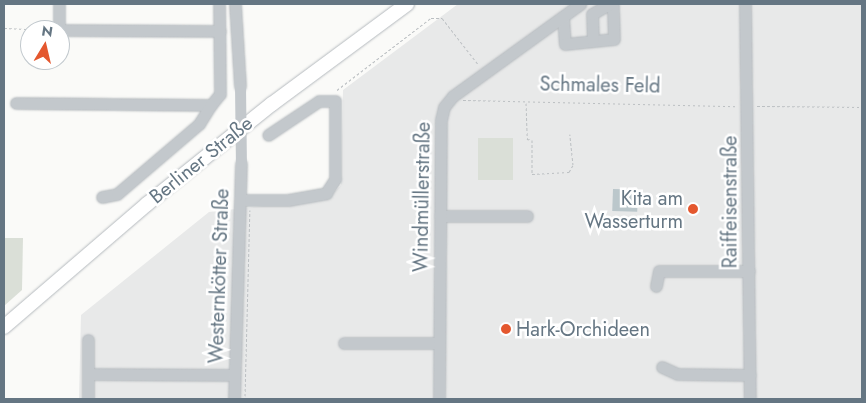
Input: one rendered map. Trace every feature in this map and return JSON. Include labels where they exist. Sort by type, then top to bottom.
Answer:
[{"type":"main road","name":"Berliner Straße","points":[[4,327],[147,204],[272,104],[407,4]]},
{"type":"street","points":[[59,4],[59,20]]},
{"type":"street","points":[[102,197],[117,194],[198,124],[220,94],[219,4]]},
{"type":"street","name":"Westernkötter Straße","points":[[234,399],[246,200],[241,164],[240,86],[235,4]]},
{"type":"street","name":"Windmüllerstraße","points":[[439,399],[441,120],[444,107],[453,96],[580,4]]},
{"type":"street","points":[[593,41],[592,14],[609,4]]},
{"type":"street","points":[[563,17],[565,44],[614,39],[613,4]]},
{"type":"street","name":"Raiffeisenstraße","points":[[745,4],[748,106],[750,399]]},
{"type":"street","points":[[70,30],[220,31]]},
{"type":"street","points":[[246,200],[288,200],[326,193],[335,179],[335,101],[319,100],[268,135]]},
{"type":"street","points":[[16,103],[211,105]]},
{"type":"street","points":[[440,216],[526,216]]},
{"type":"street","points":[[656,286],[660,271],[749,271]]},
{"type":"street","points":[[88,340],[88,399]]},
{"type":"street","points":[[344,342],[439,343]]},
{"type":"street","points":[[662,367],[678,374],[750,375]]},
{"type":"street","points":[[88,374],[234,375]]},
{"type":"path","points":[[335,101],[338,86],[431,18],[442,18],[485,74]]},
{"type":"path","points":[[4,28],[20,29]]},
{"type":"path","name":"Schmales Feld","points":[[453,96],[466,102],[862,107]]},
{"type":"path","points":[[526,103],[527,139],[532,140],[532,174],[569,172],[573,165],[570,134]]},
{"type":"path","points":[[244,399],[246,200]]},
{"type":"shaded area","points":[[458,4],[862,4],[862,399],[79,399],[81,315],[209,212],[328,199],[341,185],[343,90]]},
{"type":"shaded area","points":[[478,138],[513,138],[513,180],[478,180]]},
{"type":"shaded area","points":[[613,189],[638,190],[637,212],[612,211]]},
{"type":"shaded area","points":[[4,238],[23,238],[22,290],[4,306]]},
{"type":"place","name":"Kita am Wasserturm","points":[[693,209]]},
{"type":"place","name":"Hark-Orchideen","points":[[506,329]]}]
